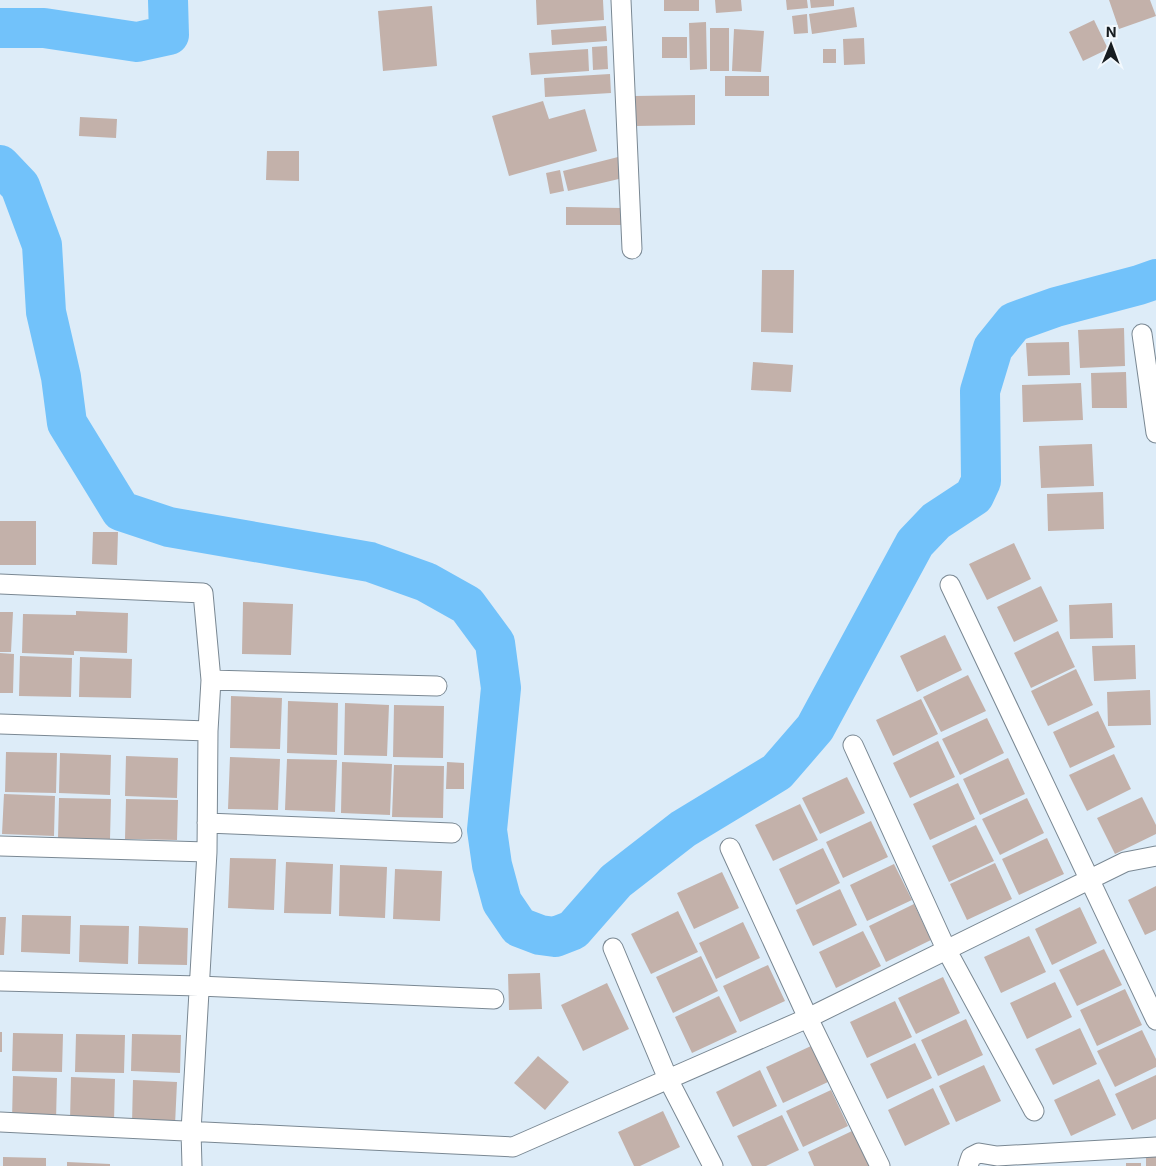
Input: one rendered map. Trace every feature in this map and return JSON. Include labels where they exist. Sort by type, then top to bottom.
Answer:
[{"type":"street","points":[[621,0],[632,248]]},
{"type":"street","points":[[1142,334],[1156,432]]},
{"type":"street","points":[[0,584],[203,594],[211,680],[208,731],[207,852],[192,1132],[192,1166]]},
{"type":"street","points":[[950,585],[1156,1020]]},
{"type":"street","points":[[211,680],[437,686]]},
{"type":"street","points":[[0,724],[208,731]]},
{"type":"street","points":[[852,745],[946,949],[1034,1111]]},
{"type":"street","points":[[207,823],[452,833]]},
{"type":"street","points":[[0,846],[207,852]]},
{"type":"street","points":[[730,848],[808,1018],[880,1166]]},
{"type":"street","points":[[0,1122],[513,1147],[808,1018],[1125,862],[1156,856]]},
{"type":"street","points":[[613,948],[668,1079],[713,1166]]},
{"type":"street","points":[[0,981],[199,986],[494,999]]},
{"type":"street","points":[[968,1166],[971,1157],[979,1153],[997,1156],[1156,1147]]},
{"type":"building","points":[[536,0],[603,0],[604,20],[537,25]]},
{"type":"building","points":[[664,0],[699,0],[699,11],[664,11]]},
{"type":"building","points":[[715,0],[741,0],[742,11],[716,13]]},
{"type":"building","points":[[786,0],[807,0],[808,8],[787,10]]},
{"type":"building","points":[[810,0],[834,0],[834,6],[811,8]]},
{"type":"building","points":[[1109,0],[1150,0],[1156,16],[1119,29]]},
{"type":"building","points":[[432,6],[437,66],[383,71],[378,11]]},
{"type":"building","points":[[854,7],[857,27],[812,34],[809,14]]},
{"type":"building","points":[[807,14],[808,33],[794,34],[792,16]]},
{"type":"building","points":[[1094,20],[1108,49],[1083,61],[1069,32]]},
{"type":"building","points":[[706,22],[707,69],[690,70],[689,23]]},
{"type":"building","points":[[606,26],[607,41],[552,45],[551,30]]},
{"type":"building","points":[[710,28],[729,28],[729,71],[710,71]]},
{"type":"building","points":[[734,29],[764,31],[761,72],[732,71]]},
{"type":"building","points":[[662,37],[687,37],[687,58],[662,58]]},
{"type":"building","points":[[864,38],[865,64],[844,65],[843,39]]},
{"type":"building","points":[[607,46],[608,69],[593,70],[592,47]]},
{"type":"building","points":[[588,49],[589,71],[531,75],[529,53]]},
{"type":"building","points":[[823,49],[836,49],[836,63],[823,63]]},
{"type":"building","points":[[610,74],[611,93],[545,97],[544,78]]},
{"type":"building","points":[[725,76],[769,76],[769,96],[725,96]]},
{"type":"building","points":[[695,95],[695,125],[635,126],[635,96]]},
{"type":"building","points":[[543,101],[549,119],[585,109],[597,151],[509,176],[492,116]]},
{"type":"building","points":[[80,117],[117,119],[116,138],[79,136]]},
{"type":"building","points":[[267,151],[299,151],[299,181],[266,180]]},
{"type":"building","points":[[618,157],[623,178],[568,191],[563,171]]},
{"type":"building","points":[[560,170],[564,191],[550,194],[546,173]]},
{"type":"building","points":[[566,207],[621,208],[621,225],[566,225]]},
{"type":"building","points":[[762,270],[794,270],[793,333],[761,332]]},
{"type":"building","points":[[1124,328],[1125,366],[1080,368],[1078,330]]},
{"type":"building","points":[[1069,342],[1070,375],[1028,376],[1026,343]]},
{"type":"building","points":[[753,362],[793,365],[791,392],[751,390]]},
{"type":"building","points":[[1126,372],[1127,408],[1092,408],[1091,373]]},
{"type":"building","points":[[1081,383],[1083,420],[1023,422],[1022,385]]},
{"type":"building","points":[[1092,444],[1094,486],[1041,488],[1039,446]]},
{"type":"building","points":[[1103,492],[1104,529],[1048,531],[1047,494]]},
{"type":"building","points":[[0,521],[36,521],[36,565],[0,565]]},
{"type":"building","points":[[93,532],[118,532],[117,565],[92,564]]},
{"type":"building","points":[[1014,543],[1031,579],[987,600],[969,564]]},
{"type":"building","points":[[1041,586],[1058,621],[1014,642],[997,607]]},
{"type":"building","points":[[243,602],[293,604],[291,655],[242,654]]},
{"type":"building","points":[[1112,603],[1113,638],[1070,639],[1069,605]]},
{"type":"building","points":[[76,611],[128,613],[127,653],[74,651],[74,655],[22,653],[23,614],[76,615]]},
{"type":"building","points":[[0,612],[13,612],[11,652],[0,652]]},
{"type":"building","points":[[1058,631],[1075,667],[1031,688],[1014,653]]},
{"type":"building","points":[[945,635],[962,670],[917,692],[900,656]]},
{"type":"building","points":[[1135,645],[1136,679],[1094,681],[1092,646]]},
{"type":"building","points":[[0,653],[14,654],[13,693],[0,693]]},
{"type":"building","points":[[20,656],[72,658],[71,697],[19,696]]},
{"type":"building","points":[[80,657],[132,659],[131,698],[79,697]]},
{"type":"building","points":[[1076,669],[1093,705],[1048,726],[1031,691]]},
{"type":"building","points":[[968,675],[986,711],[941,732],[923,697]]},
{"type":"building","points":[[1150,690],[1151,725],[1108,726],[1107,692]]},
{"type":"building","points":[[231,696],[282,698],[280,749],[230,748]]},
{"type":"building","points":[[921,699],[938,734],[893,756],[876,720]]},
{"type":"building","points":[[288,701],[338,703],[337,755],[287,753]]},
{"type":"building","points":[[345,703],[389,705],[387,756],[344,755]]},
{"type":"building","points":[[394,705],[444,706],[443,758],[393,757]]},
{"type":"building","points":[[1098,711],[1115,747],[1070,768],[1053,732]]},
{"type":"building","points":[[987,718],[1004,753],[960,775],[942,739]]},
{"type":"building","points":[[938,741],[955,777],[910,798],[893,763]]},
{"type":"building","points":[[6,752],[57,753],[56,793],[5,792]]},
{"type":"building","points":[[60,753],[111,755],[110,795],[59,793]]},
{"type":"building","points":[[1114,754],[1131,789],[1087,811],[1069,775]]},
{"type":"building","points":[[126,756],[178,758],[177,798],[125,796]]},
{"type":"building","points":[[230,757],[280,759],[278,810],[228,809]]},
{"type":"building","points":[[1008,758],[1025,794],[980,815],[963,779]]},
{"type":"building","points":[[287,759],[337,760],[335,812],[285,810]]},
{"type":"building","points":[[342,762],[392,764],[390,815],[341,813]]},
{"type":"building","points":[[447,762],[464,763],[464,789],[446,789]]},
{"type":"building","points":[[394,765],[444,766],[443,818],[392,817]]},
{"type":"building","points":[[847,777],[865,813],[820,834],[802,798]]},
{"type":"building","points":[[958,783],[975,819],[930,840],[913,804]]},
{"type":"building","points":[[4,794],[55,796],[54,836],[2,834]]},
{"type":"building","points":[[1142,797],[1156,825],[1156,834],[1115,854],[1097,818]]},
{"type":"building","points":[[59,798],[111,799],[110,839],[58,838]]},
{"type":"building","points":[[1027,798],[1044,833],[1000,855],[982,819]]},
{"type":"building","points":[[126,799],[178,800],[177,840],[125,839]]},
{"type":"building","points":[[800,804],[818,840],[773,861],[755,825]]},
{"type":"building","points":[[871,821],[888,857],[843,878],[826,842]]},
{"type":"building","points":[[976,825],[994,861],[949,882],[932,846]]},
{"type":"building","points":[[1047,838],[1064,874],[1019,895],[1002,859]]},
{"type":"building","points":[[823,848],[840,883],[796,905],[779,869]]},
{"type":"building","points":[[230,858],[276,859],[274,910],[228,908]]},
{"type":"building","points":[[286,862],[333,864],[331,914],[284,913]]},
{"type":"building","points":[[995,863],[1012,899],[967,920],[950,884]]},
{"type":"building","points":[[894,864],[912,900],[867,921],[850,885]]},
{"type":"building","points":[[340,865],[387,867],[385,918],[339,916]]},
{"type":"building","points":[[395,869],[442,871],[440,921],[393,919]]},
{"type":"building","points":[[722,872],[739,908],[694,929],[677,893]]},
{"type":"building","points":[[1156,886],[1156,930],[1145,935],[1128,900]]},
{"type":"building","points":[[840,889],[857,925],[813,946],[796,910]]},
{"type":"building","points":[[914,904],[931,940],[886,962],[869,926]]},
{"type":"building","points":[[1080,907],[1097,943],[1052,965],[1035,929]]},
{"type":"building","points":[[678,911],[698,952],[651,974],[631,934]]},
{"type":"building","points":[[22,915],[71,916],[70,954],[21,952]]},
{"type":"building","points":[[0,917],[6,917],[4,955],[0,955]]},
{"type":"building","points":[[743,922],[760,958],[716,979],[699,943]]},
{"type":"building","points":[[80,925],[129,926],[128,964],[79,962]]},
{"type":"building","points":[[139,926],[188,928],[187,965],[138,964]]},
{"type":"building","points":[[863,931],[881,966],[836,988],[819,952]]},
{"type":"building","points":[[1029,936],[1046,972],[1001,993],[984,957]]},
{"type":"building","points":[[1104,949],[1122,985],[1077,1006],[1059,970]]},
{"type":"building","points":[[701,956],[718,991],[673,1013],[656,977]]},
{"type":"building","points":[[768,965],[785,1001],[740,1022],[723,986]]},
{"type":"building","points":[[540,973],[542,1009],[509,1010],[508,974]]},
{"type":"building","points":[[943,977],[960,1013],[916,1034],[898,998]]},
{"type":"building","points":[[1055,982],[1072,1017],[1027,1039],[1010,1003]]},
{"type":"building","points":[[607,983],[629,1029],[583,1051],[561,1005]]},
{"type":"building","points":[[1125,989],[1142,1025],[1097,1046],[1080,1010]]},
{"type":"building","points":[[719,996],[737,1032],[692,1053],[675,1017]]},
{"type":"building","points":[[895,1001],[912,1037],[867,1058],[850,1022]]},
{"type":"building","points":[[966,1019],[983,1055],[938,1076],[921,1040]]},
{"type":"building","points":[[1080,1028],[1097,1064],[1053,1085],[1035,1049]]},
{"type":"building","points":[[1142,1030],[1156,1059],[1156,1067],[1115,1087],[1097,1051]]},
{"type":"building","points":[[0,1032],[2,1032],[2,1052],[0,1052]]},
{"type":"building","points":[[13,1033],[63,1034],[62,1072],[12,1071]]},
{"type":"building","points":[[76,1034],[125,1035],[124,1073],[75,1072]]},
{"type":"building","points":[[132,1034],[181,1035],[180,1073],[131,1071]]},
{"type":"building","points":[[915,1043],[932,1078],[887,1099],[870,1064]]},
{"type":"building","points":[[811,1046],[828,1082],[783,1103],[766,1067]]},
{"type":"building","points":[[538,1056],[569,1082],[545,1110],[514,1083]]},
{"type":"building","points":[[984,1065],[1001,1101],[956,1122],[939,1086]]},
{"type":"building","points":[[760,1070],[777,1106],[733,1127],[716,1092]]},
{"type":"building","points":[[1156,1075],[1156,1119],[1132,1130],[1115,1094]]},
{"type":"building","points":[[13,1076],[57,1078],[56,1121],[12,1120]]},
{"type":"building","points":[[71,1077],[115,1079],[114,1122],[70,1121]]},
{"type":"building","points":[[1099,1079],[1116,1115],[1071,1136],[1054,1100]]},
{"type":"building","points":[[133,1080],[177,1082],[175,1125],[132,1124]]},
{"type":"building","points":[[933,1088],[950,1124],[905,1146],[888,1110]]},
{"type":"building","points":[[831,1090],[848,1126],[803,1147],[786,1111]]},
{"type":"building","points":[[663,1111],[680,1147],[640,1166],[634,1166],[618,1132]]},
{"type":"building","points":[[782,1115],[799,1150],[766,1166],[752,1166],[737,1136]]},
{"type":"building","points":[[852,1131],[870,1166],[814,1166],[808,1152]]},
{"type":"building","points":[[3,1157],[46,1158],[46,1166],[3,1166]]},
{"type":"building","points":[[1146,1157],[1156,1157],[1156,1166],[1146,1166]]},
{"type":"building","points":[[67,1162],[110,1164],[110,1166],[67,1166]]},
{"type":"building","points":[[1126,1163],[1141,1163],[1141,1166],[1126,1166]]},
{"type":"waterway","points":[[0,28],[44,28],[137,42],[169,35],[168,0]]},
{"type":"waterway","points":[[0,165],[20,186],[42,245],[46,312],[61,377],[67,423],[121,511],[169,527],[370,562],[426,582],[467,605],[495,643],[501,688],[487,830],[492,865],[502,902],[519,927],[540,935],[555,937],[573,930],[616,881],[683,829],[777,772],[815,728],[915,543],[936,521],[974,496],[981,481],[980,391],[993,348],[1014,322],[1056,307],[1156,279]]}]
